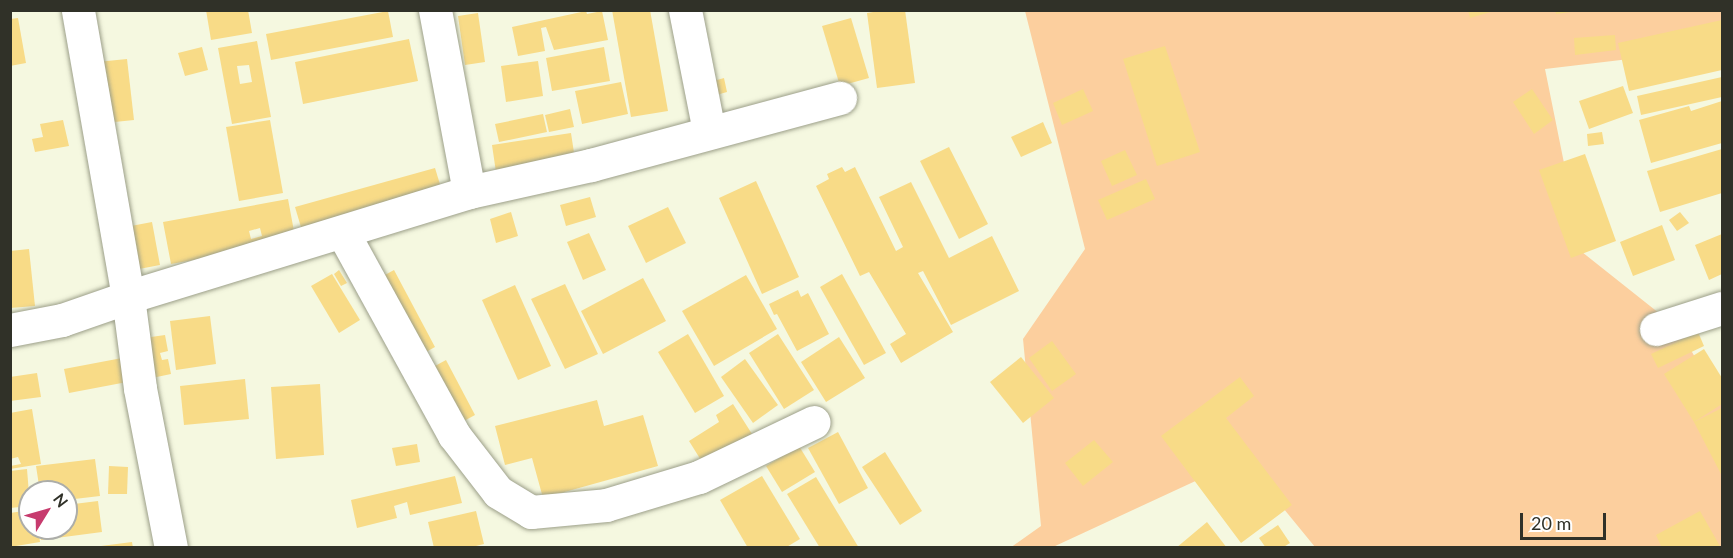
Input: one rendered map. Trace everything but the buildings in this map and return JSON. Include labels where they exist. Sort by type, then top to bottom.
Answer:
[{"type":"street","points":[[78,10],[129,297],[140,388],[171,548]]},
{"type":"street","points":[[435,10],[469,192]]},
{"type":"street","points":[[685,10],[709,131]]},
{"type":"street","points":[[10,330],[62,320],[129,297],[343,233],[469,192],[591,165],[709,131],[840,98]]},
{"type":"street","points":[[343,233],[454,435],[498,492],[531,512],[606,505],[699,477],[814,422]]},
{"type":"street","points":[[1656,329],[1722,308]]},
{"type":"shaded area","points":[[1025,11],[1722,11],[1722,48],[1545,69],[1582,252],[1679,329],[1722,405],[1722,547],[1315,547],[1243,459],[1053,547],[1010,548],[1041,526],[1023,339],[1085,249]]}]
